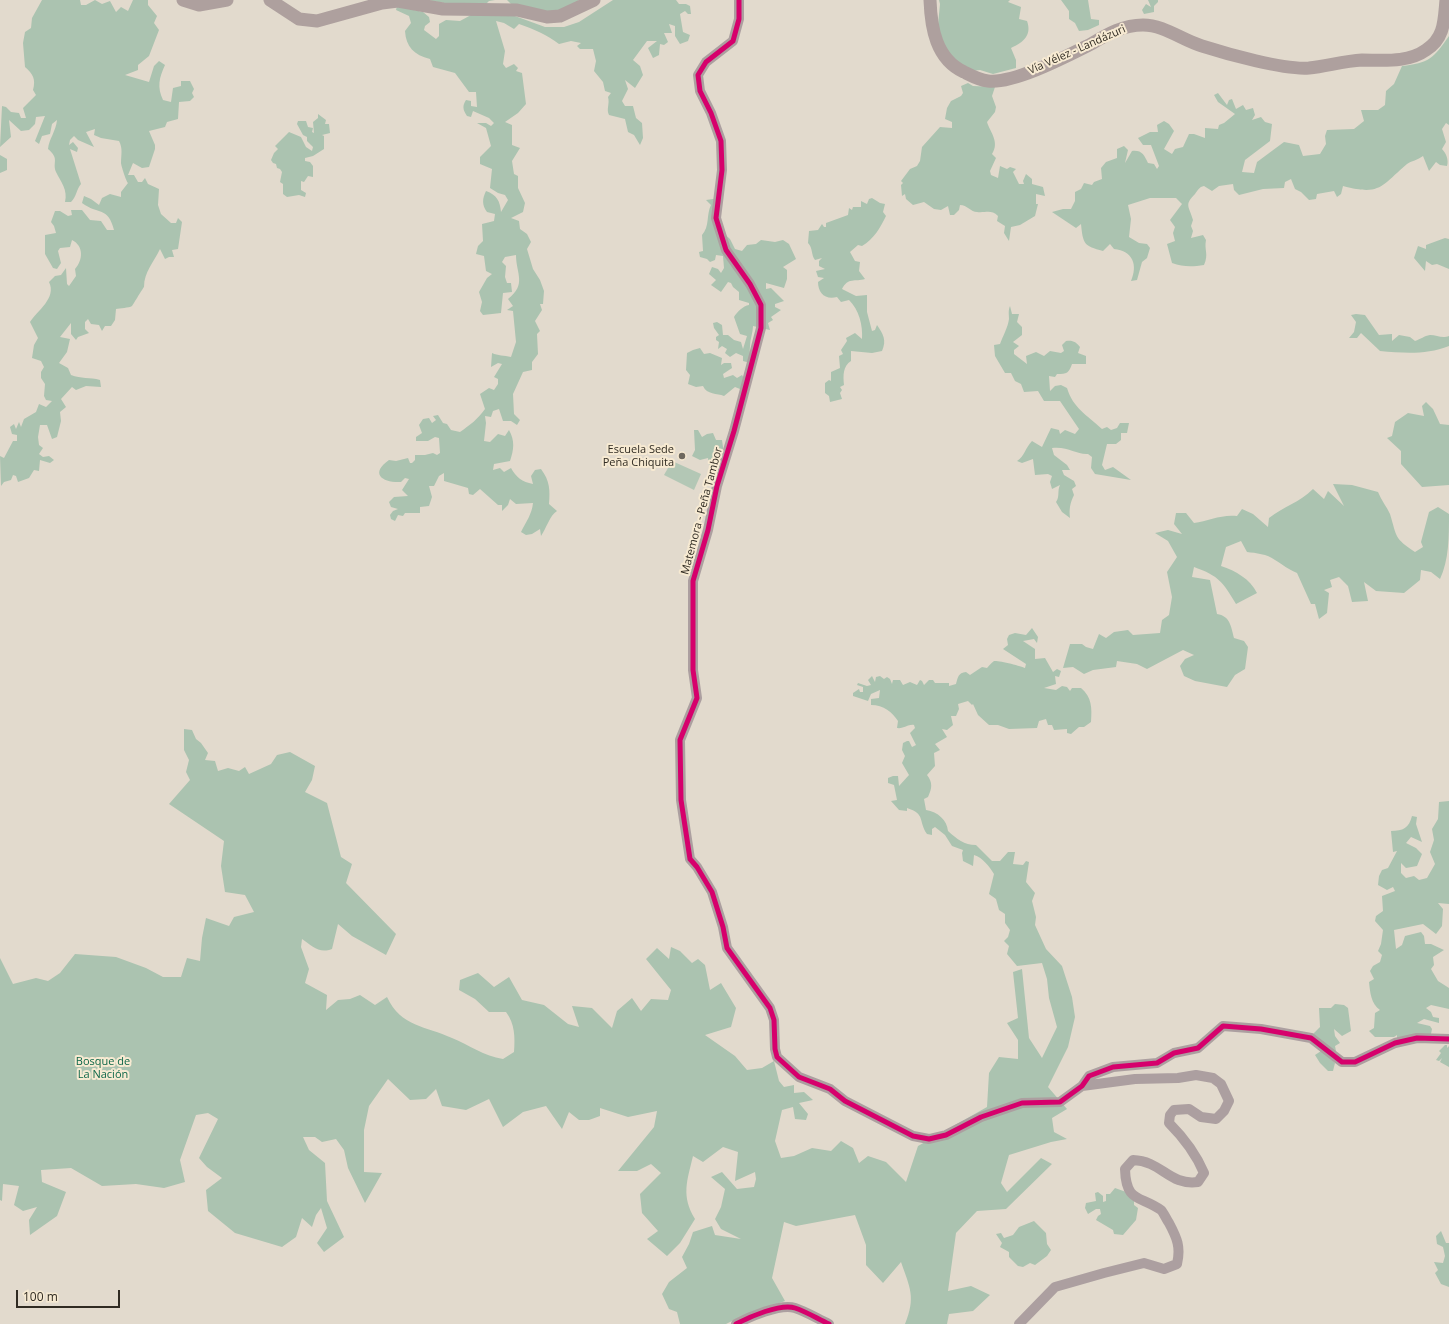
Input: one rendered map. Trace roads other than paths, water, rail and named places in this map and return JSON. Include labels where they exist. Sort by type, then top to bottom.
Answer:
[{"type":"main road","points":[[183,0],[199,5],[227,0]]},
{"type":"main road","points":[[270,0],[299,19],[306,21],[317,21],[382,3],[398,1],[443,9],[517,10],[547,17],[560,16],[594,0]]},
{"type":"main road","name":"Vía Vélez - Landázuri","points":[[930,0],[934,36],[938,47],[949,61],[960,70],[971,76],[990,81],[1013,77],[1030,71],[1070,55],[1118,29],[1133,25],[1159,27],[1201,46],[1278,64],[1308,68],[1341,62],[1416,56],[1427,50],[1441,34],[1445,20],[1446,0]]},
{"type":"street","name":"Matemora - Peña Tambor","points":[[739,0],[739,19],[733,41],[706,62],[698,75],[700,91],[711,113],[720,141],[722,170],[716,218],[726,250],[750,284],[761,305],[761,328],[734,431],[717,486],[708,530],[693,581],[693,670],[697,698],[680,740],[681,800],[690,859],[697,867],[712,892],[723,927],[727,948],[770,1008],[774,1020],[775,1049],[777,1057],[799,1077],[830,1089],[845,1101],[894,1127],[913,1136],[929,1139],[946,1135],[981,1117],[1022,1103],[1060,1102],[1082,1086],[1089,1076],[1113,1067],[1157,1063],[1174,1053],[1198,1048],[1223,1026],[1261,1029],[1311,1038],[1342,1062],[1355,1062],[1395,1043],[1417,1038],[1449,1038]]},
{"type":"street","points":[[1019,1324],[1055,1288],[1144,1263],[1164,1269],[1177,1264],[1180,1253],[1179,1242],[1162,1211],[1133,1196],[1125,1183],[1125,1170],[1133,1160],[1145,1161],[1164,1171],[1178,1182],[1198,1182],[1204,1173],[1179,1133],[1169,1123],[1170,1115],[1174,1110],[1189,1109],[1201,1117],[1216,1119],[1224,1111],[1229,1101],[1221,1084],[1213,1078],[1196,1075],[1178,1078],[1135,1079],[1082,1086]]},
{"type":"street","points":[[736,1324],[779,1308],[794,1307],[829,1324]]},
{"type":"place","name":"Escuela Sede Peña Chiquita","points":[[682,456]]},
{"type":"park label","name":"Bosque de La Nación","points":[[103,1068]]}]
